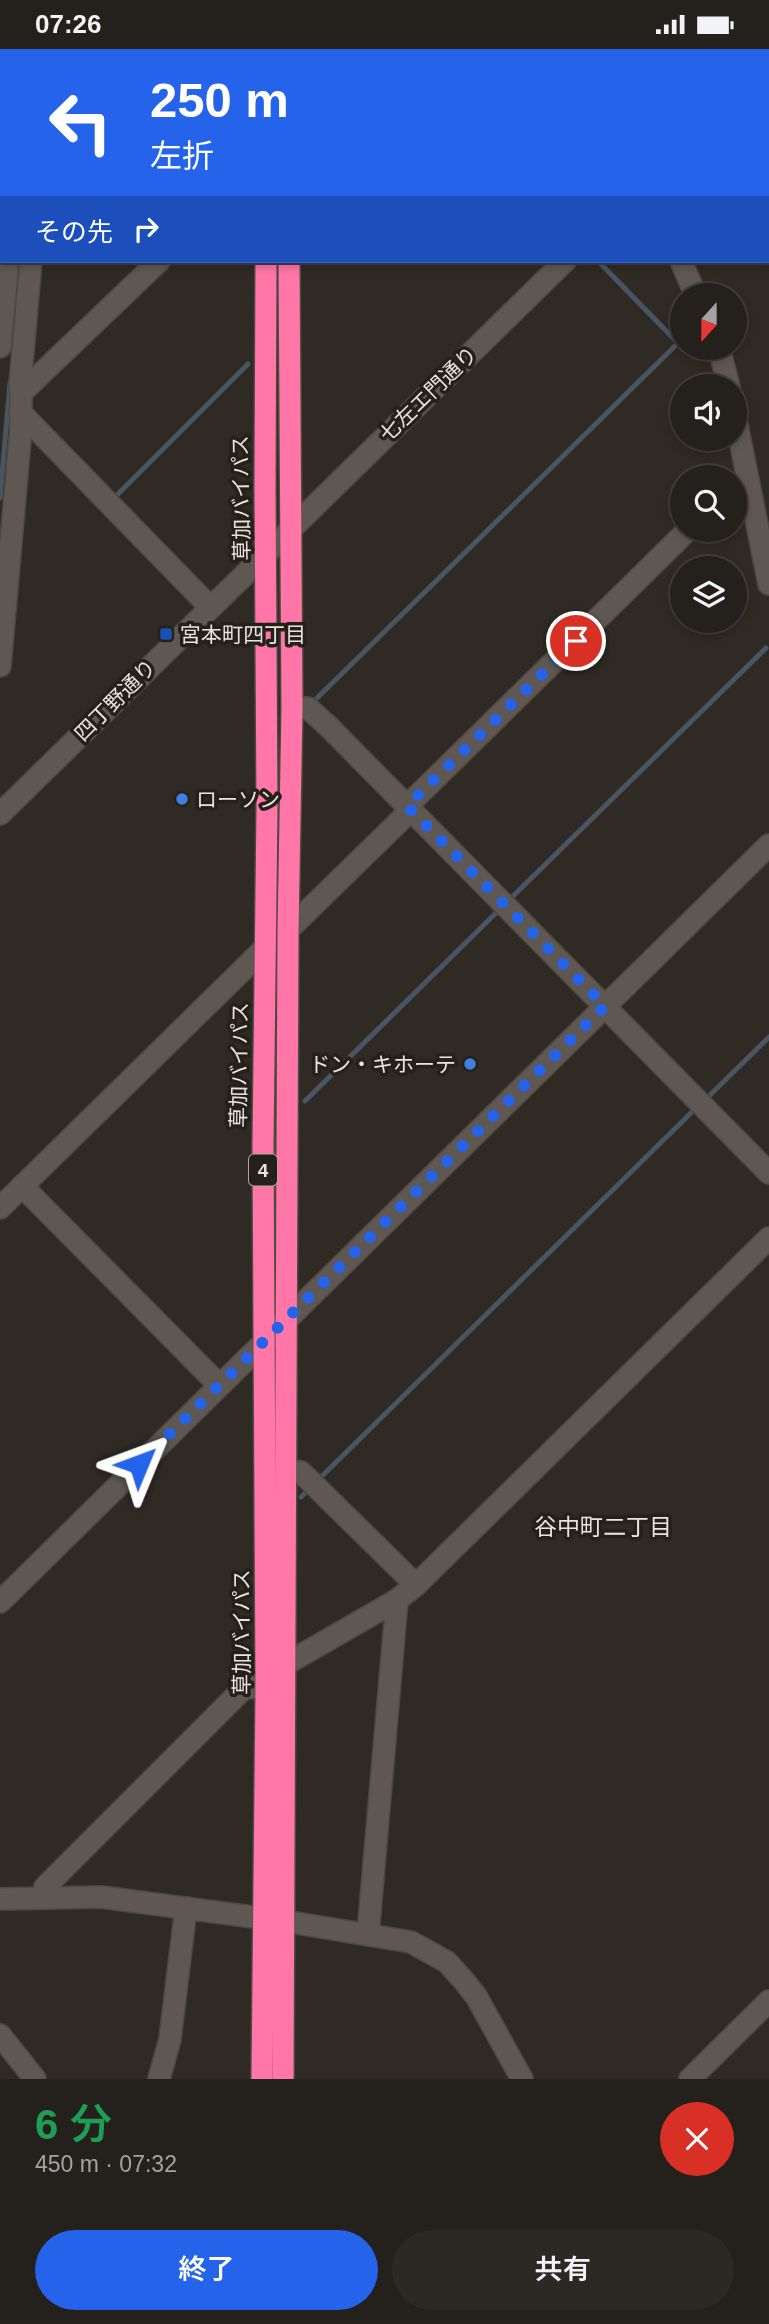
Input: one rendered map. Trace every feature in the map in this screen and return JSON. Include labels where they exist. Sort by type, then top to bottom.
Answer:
[{"type":"highway","name":"草加バイパス","points":[[262,2079],[266,1687],[263,1344],[266,263]]},
{"type":"highway","name":"4","points":[[284,2079],[288,930],[292,708],[289,263]]},
{"type":"street","points":[[0,347],[8,263]]},
{"type":"street","points":[[0,666],[21,428],[20,384],[31,263]]},
{"type":"street","points":[[20,403],[157,263]]},
{"type":"street","name":"七左エ門通り","points":[[291,528],[563,263]]},
{"type":"street","points":[[682,263],[690,283]]},
{"type":"street","points":[[20,403],[209,607]]},
{"type":"street","points":[[747,486],[761,501],[769,584]]},
{"type":"street","name":"四丁野通り","points":[[0,814],[291,528]]},
{"type":"street","points":[[288,930],[676,542]]},
{"type":"street","points":[[292,708],[308,709],[769,1173]]},
{"type":"street","points":[[0,1602],[769,845]]},
{"type":"street","points":[[0,1208],[265,948]]},
{"type":"street","points":[[22,1187],[219,1385]]},
{"type":"street","points":[[286,1664],[397,1600],[415,1585],[769,1238]]},
{"type":"street","points":[[287,1471],[301,1472],[415,1585]]},
{"type":"street","points":[[368,1934],[397,1600]]},
{"type":"street","points":[[45,1898],[46,1887],[244,1688],[266,1687]]},
{"type":"street","points":[[0,1899],[101,1897],[284,1921],[411,1942],[447,1962],[476,1996],[522,2079]]},
{"type":"street","points":[[159,2079],[170,2039],[186,1908]]},
{"type":"street","points":[[690,2079],[769,2001]]},
{"type":"street","points":[[0,2035],[35,2079]]},
{"type":"waterway","points":[[314,701],[678,343],[600,263]]},
{"type":"waterway","points":[[114,498],[248,364]]},
{"type":"waterway","points":[[0,498],[10,383]]},
{"type":"waterway","points":[[507,902],[766,648]]},
{"type":"waterway","points":[[305,1101],[500,909]]},
{"type":"waterway","points":[[705,1100],[769,1037]]},
{"type":"waterway","points":[[318,1480],[698,1106]]},
{"type":"waterway","points":[[301,1497],[311,1487]]},
{"type":"place","name":"宮本町四丁目","points":[[166,634]]},
{"type":"place","name":"ローソン","points":[[182,799]]},
{"type":"place","name":"ドン・キホーテ","points":[[470,1064]]},
{"type":"district","name":"谷中町二丁目","points":[[603,1527]]},
{"type":"route","points":[[139,1464],[605,1006],[407,806],[576,641]]}]
